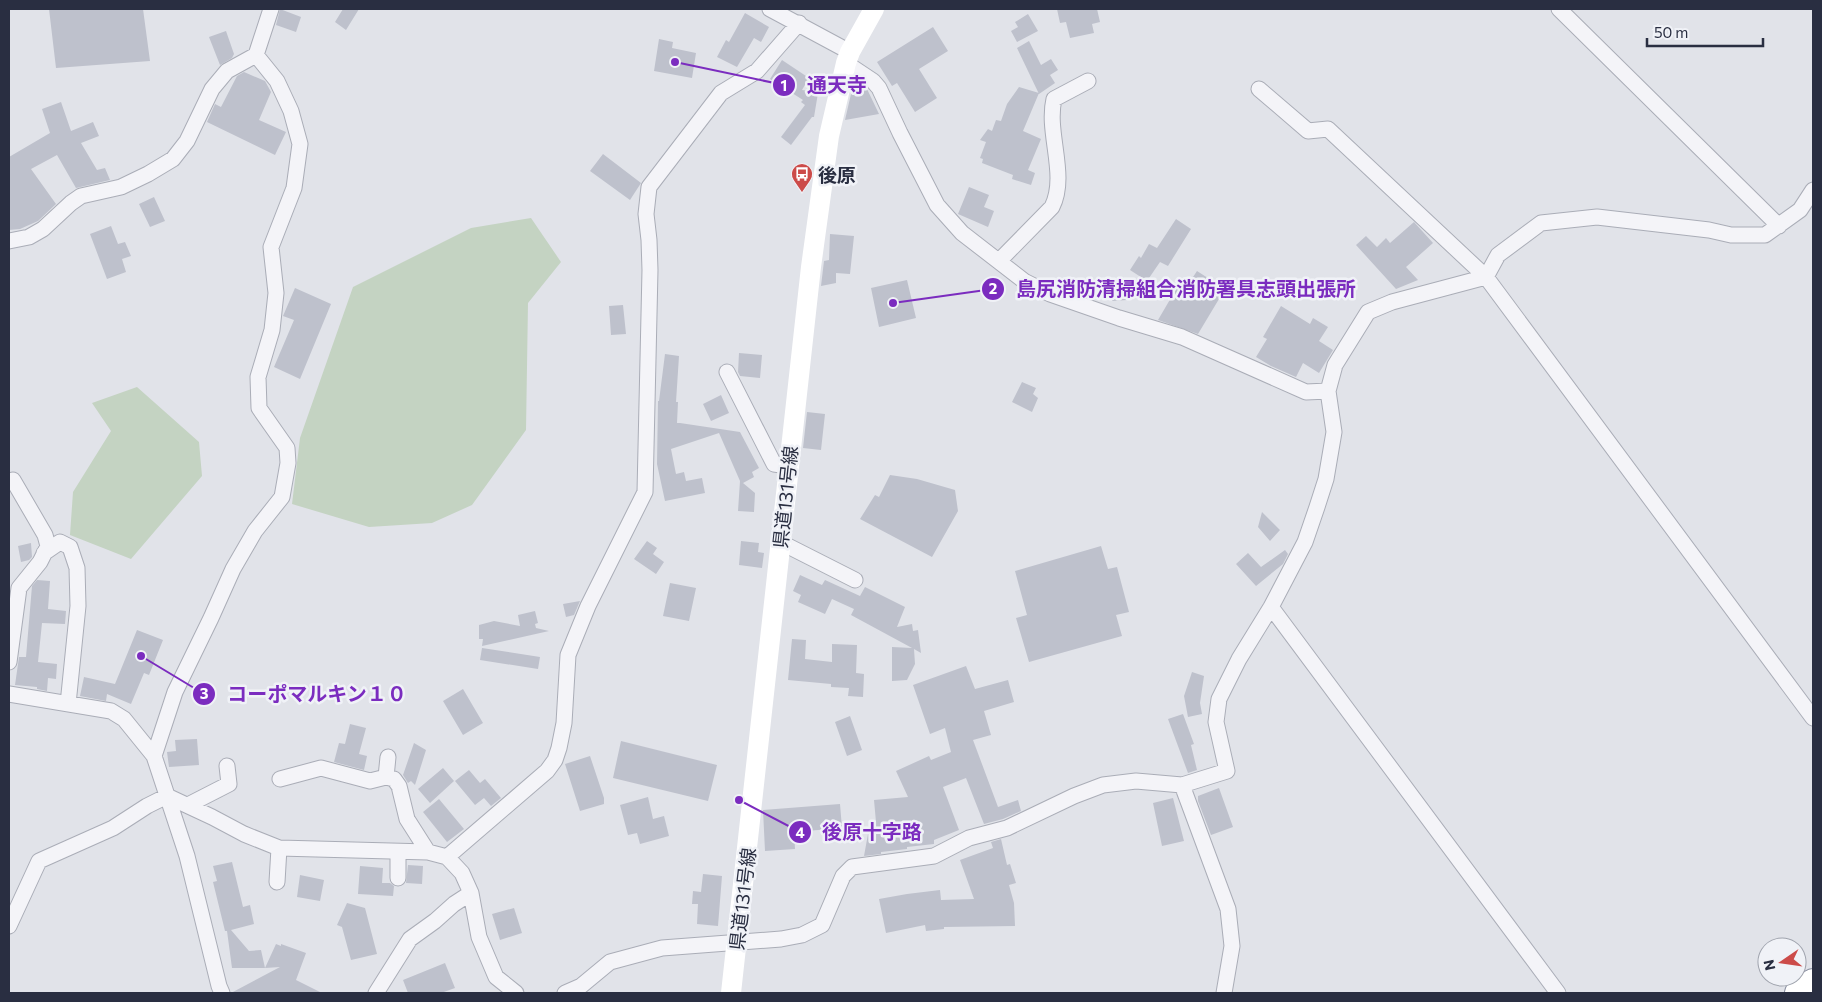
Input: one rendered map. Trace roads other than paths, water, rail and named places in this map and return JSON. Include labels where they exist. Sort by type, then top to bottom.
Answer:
[{"type":"highway","points":[[1798,993],[1813,982]]},
{"type":"main road","name":"県道131号線","points":[[731,993],[788,466],[828,136],[848,57],[874,9]]},
{"type":"street","points":[[9,241],[29,237],[43,229],[81,196],[121,187],[173,159],[187,141],[212,89],[227,71],[256,55],[271,9]]},
{"type":"street","points":[[770,9],[799,23],[848,57],[873,81],[879,88],[900,133],[938,205],[962,233],[1024,281],[1050,294],[1182,337],[1306,392],[1328,391]]},
{"type":"street","points":[[1559,9],[1779,226]]},
{"type":"street","points":[[447,857],[547,771],[555,760],[564,723],[568,654],[588,606],[645,492],[650,270],[646,214],[650,187],[721,94],[757,71],[799,23]]},
{"type":"street","points":[[154,756],[175,692],[233,568],[255,531],[282,497],[288,464],[287,448],[259,408],[258,377],[272,330],[276,293],[271,247],[294,188],[300,144],[291,110],[277,81],[256,55]]},
{"type":"street","points":[[999,262],[1052,207],[1057,197],[1058,184],[1051,111],[1054,99],[1088,81]]},
{"type":"street","points":[[1259,89],[1308,130],[1328,129],[1486,277],[1813,718]]},
{"type":"street","points":[[565,993],[581,986],[610,962],[662,948],[781,939],[802,935],[817,929],[822,925],[843,876],[852,868],[934,856],[969,838],[1007,828],[1103,784],[1136,781],[1182,785],[1227,771],[1216,722],[1220,699],[1239,659],[1271,607],[1305,542],[1326,479],[1334,432],[1328,391],[1335,365],[1368,312],[1392,302],[1486,277],[1498,254],[1541,223],[1597,217],[1750,236],[1765,235],[1800,210],[1813,190]]},
{"type":"street","points":[[728,372],[774,464],[788,466]]},
{"type":"street","points":[[9,662],[19,588],[40,562],[48,546],[45,535],[13,480]]},
{"type":"street","points":[[44,553],[60,542],[70,547],[77,568],[78,606],[68,704]]},
{"type":"street","points":[[780,542],[854,580]]},
{"type":"street","points":[[1271,607],[1558,993]]},
{"type":"street","points":[[9,694],[110,711],[124,719],[154,756],[187,856],[222,993]]},
{"type":"street","points":[[386,777],[388,757]]},
{"type":"street","points":[[188,805],[229,784],[226,766]]},
{"type":"street","points":[[280,779],[321,768],[370,781],[386,777],[394,779],[399,786],[407,819],[428,852]]},
{"type":"street","points":[[1182,785],[1228,909],[1232,946],[1224,993]]},
{"type":"street","points":[[9,926],[39,861],[113,828],[147,806],[167,796],[244,834],[279,848],[398,853],[428,852],[447,857],[462,873],[471,893],[479,937],[496,977],[516,993]]},
{"type":"street","points":[[277,882],[279,848]]},
{"type":"street","points":[[398,853],[398,878]]},
{"type":"street","points":[[376,993],[410,939],[471,893]]},
{"type":"place","name":"通天寺","points":[[675,62]]},
{"type":"place","name":"後原","points":[[802,193]]},
{"type":"place","name":"島尻消防清掃組合消防署具志頭出張所","points":[[893,303]]},
{"type":"place","name":"コーポマルキン１０","points":[[141,656]]},
{"type":"place","name":"後原十字路","points":[[739,800]]}]
